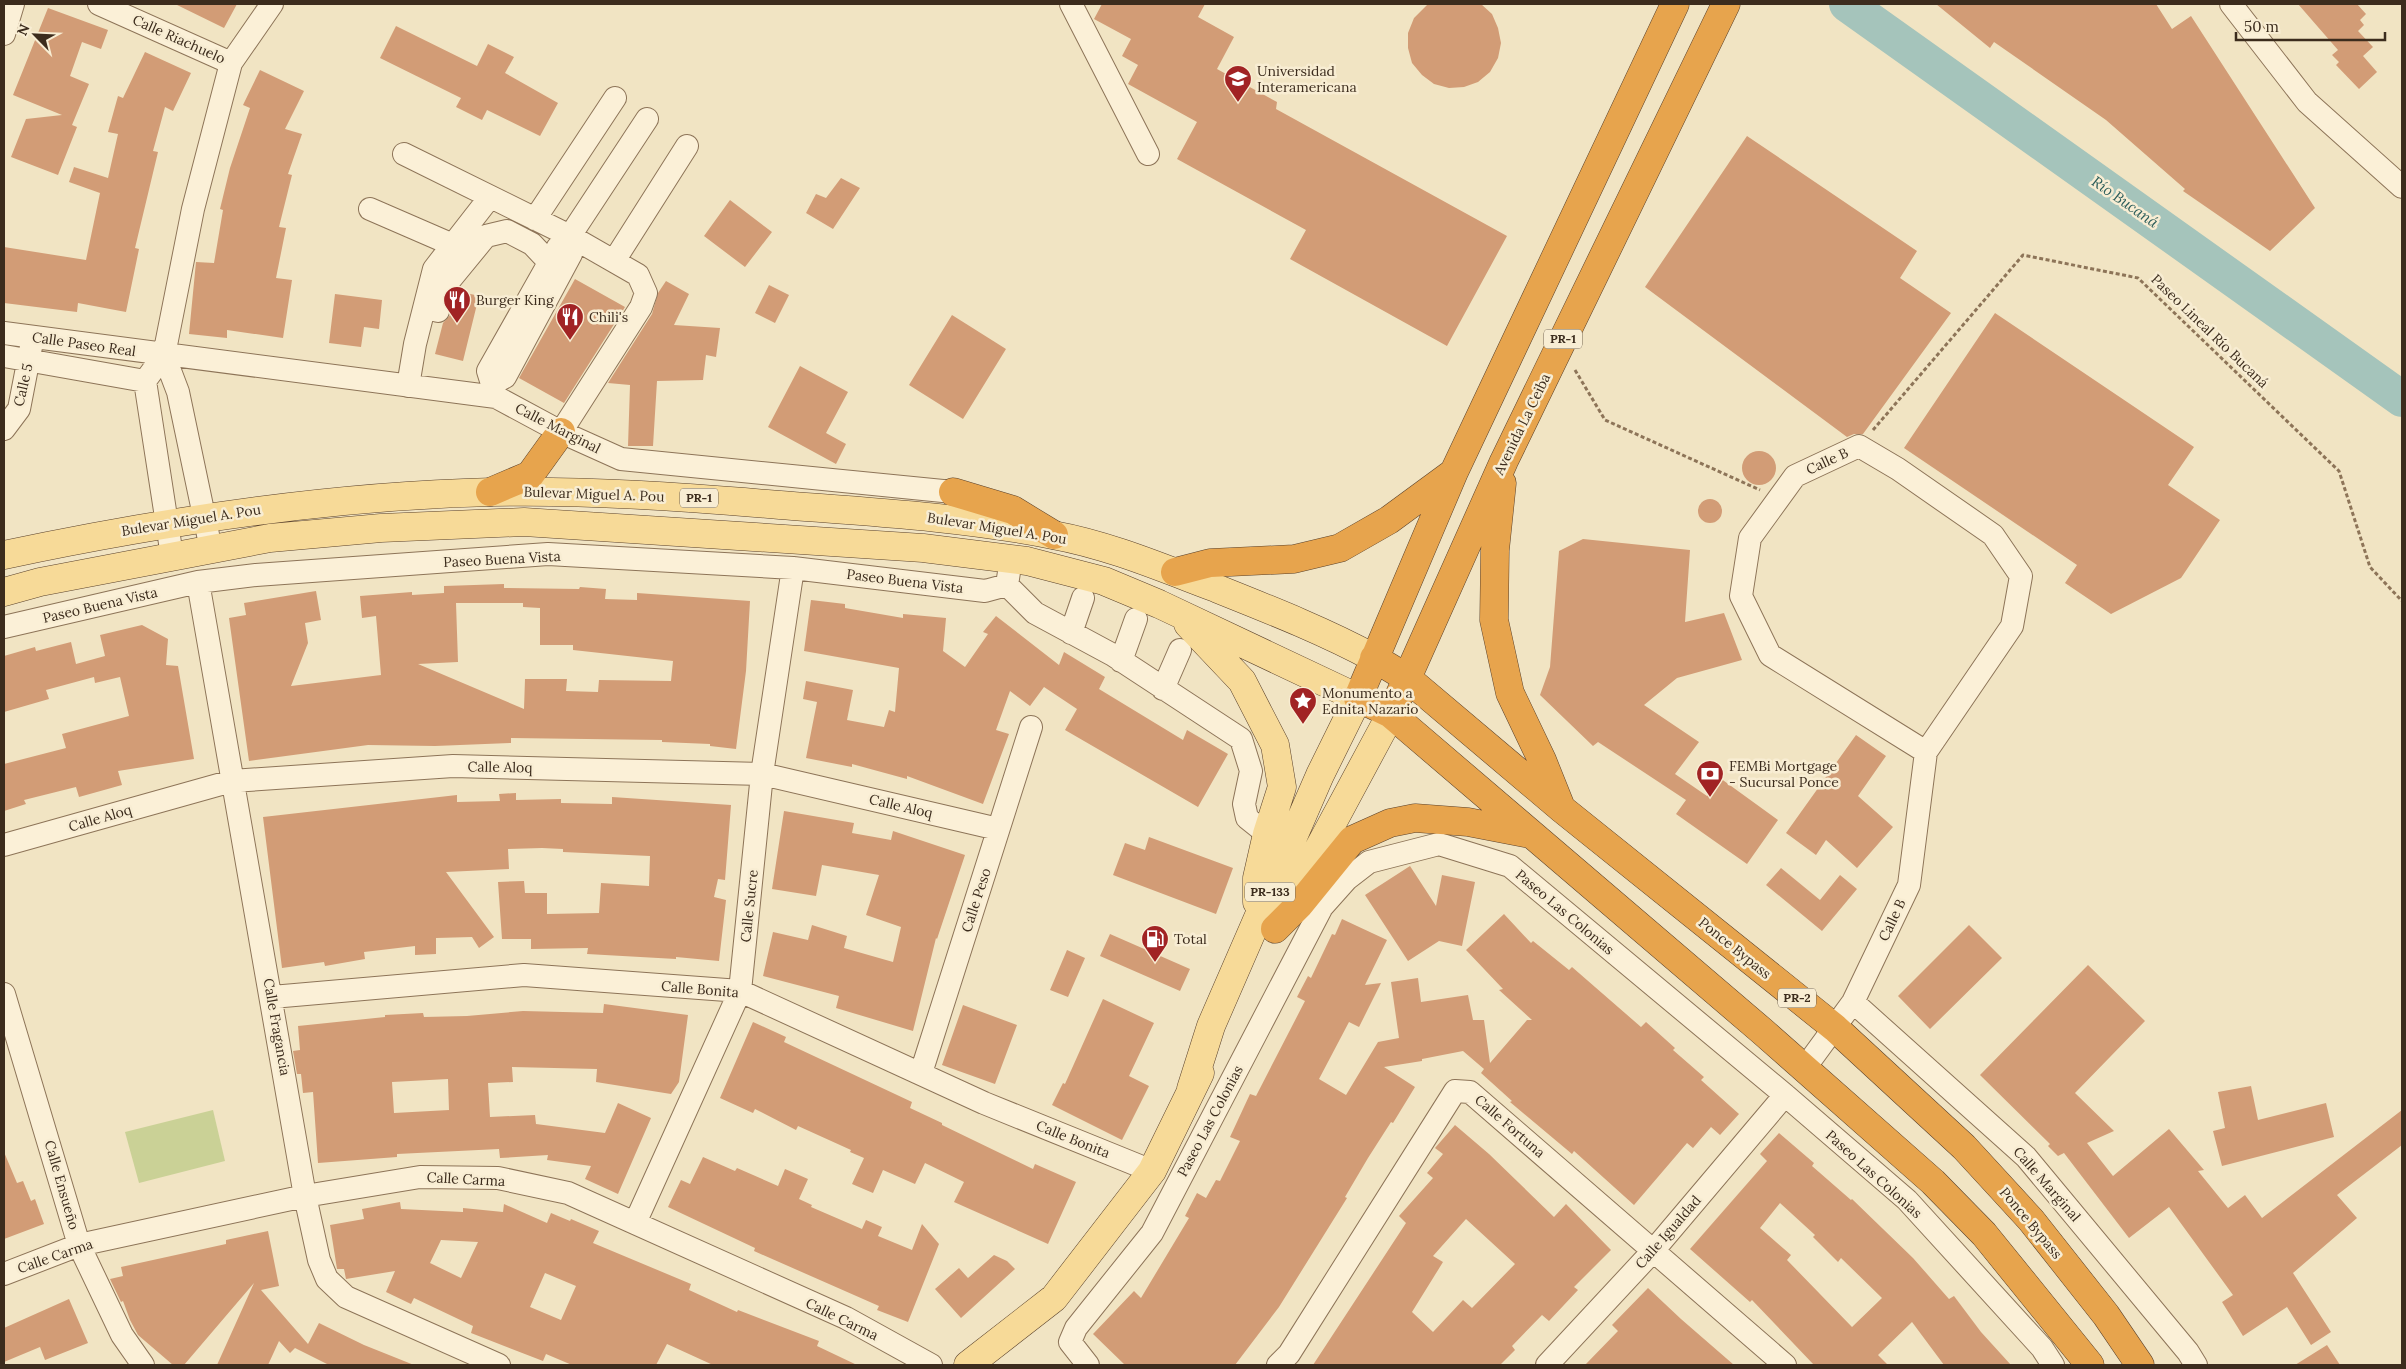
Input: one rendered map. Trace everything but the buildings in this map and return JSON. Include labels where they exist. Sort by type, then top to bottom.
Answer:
[{"type":"highway","points":[[1675,4],[1454,472],[1358,698],[1391,714],[1933,1182],[1984,1234],[2090,1365]]},
{"type":"highway","name":"Avenida La Ceiba","points":[[1391,714],[1504,461],[1726,4]]},
{"type":"highway","points":[[490,492],[530,474],[561,432]]},
{"type":"highway","points":[[1504,461],[1495,550],[1494,620],[1510,693],[1542,760],[1562,809]]},
{"type":"highway","points":[[1175,572],[1210,563],[1294,559],[1340,548],[1389,520],[1454,472]]},
{"type":"highway","points":[[953,492],[1013,510],[1054,535]]},
{"type":"highway","name":"Ponce Bypass","points":[[1374,658],[1407,678],[1562,809],[1835,1028],[1964,1147],[2011,1198],[2106,1315],[2140,1365]]},
{"type":"highway","points":[[1266,925],[1300,904],[1352,840],[1390,823],[1415,818],[1468,822],[1533,835]]},
{"type":"main road","name":"Bulevar Miguel A. Pou","points":[[4,555],[113,532],[267,509],[378,498],[490,492],[637,494],[926,517],[1054,535],[1121,552],[1175,572],[1284,615],[1343,641],[1374,658]]},
{"type":"main road","name":"Bulevar Miguel A. Pou","points":[[4,592],[40,582],[270,538],[381,528],[524,522],[922,548],[1027,561],[1104,580],[1358,698]]},
{"type":"main road","points":[[1176,612],[1242,681],[1275,744],[1282,787],[1267,834],[1257,878],[1266,925]]},
{"type":"main road","name":"PR-133","points":[[968,1365],[1054,1298],[1152,1170],[1191,1089],[1224,1034],[1320,775],[1358,698]]},
{"type":"main road","name":"PR-133","points":[[1266,925],[1391,714]]},
{"type":"street","points":[[4,34],[13,4]]},
{"type":"street","name":"Calle Riachuelo","points":[[99,4],[231,63]]},
{"type":"street","points":[[172,556],[145,381],[164,355],[193,209],[231,63],[272,4]]},
{"type":"street","points":[[1071,4],[1148,154]]},
{"type":"street","points":[[2231,4],[2307,102],[2402,187]]},
{"type":"street","points":[[535,219],[615,98]]},
{"type":"street","points":[[491,390],[488,372],[549,262],[558,247],[570,236],[647,120]]},
{"type":"street","points":[[614,261],[687,146]]},
{"type":"street","points":[[404,154],[570,236],[638,275],[646,293],[641,307],[561,432]]},
{"type":"street","points":[[408,386],[434,269],[490,197]]},
{"type":"street","points":[[370,209],[453,245]]},
{"type":"street","points":[[412,363],[426,358],[445,286],[486,236],[507,231],[532,244],[549,262]]},
{"type":"street","points":[[491,390],[505,377],[567,263],[571,254],[570,236]]},
{"type":"street","name":"Calle Paseo Real","points":[[4,333],[164,355]]},
{"type":"street","name":"Calle 5","points":[[4,429],[19,409],[33,337]]},
{"type":"street","points":[[164,355],[178,392],[211,549]]},
{"type":"street","name":"Calle Marginal","points":[[164,355],[408,386],[491,390],[496,397],[561,432],[621,459],[953,492]]},
{"type":"street","name":"Calle Paseo Real","points":[[4,356],[145,381]]},
{"type":"street","name":"Calle B","points":[[1804,1069],[1854,1002],[1909,884],[1926,752],[2012,626],[2021,576],[1993,535],[1898,469],[1859,446],[1796,476],[1750,538],[1741,596],[1770,655],[1926,752]]},
{"type":"street","name":"Paseo Buena Vista","points":[[4,627],[198,582],[548,554],[793,568],[985,591],[1007,585]]},
{"type":"street","points":[[1011,559],[1007,585],[1035,613],[1121,661],[1241,739],[1251,771],[1244,804],[1248,818],[1267,834]]},
{"type":"street","name":"Calle Sucre","points":[[635,1223],[740,991],[762,774],[793,568]]},
{"type":"street","name":"Calle Fragancia","points":[[198,582],[305,1196],[319,1260],[327,1279],[346,1296],[500,1365]]},
{"type":"street","points":[[1071,633],[1083,598]]},
{"type":"street","points":[[1121,661],[1136,619]]},
{"type":"street","points":[[1163,688],[1180,650]]},
{"type":"street","name":"Calle Peso","points":[[921,1073],[1032,727]]},
{"type":"street","name":"Calle Aloq","points":[[4,845],[232,781],[452,766],[762,774],[998,829]]},
{"type":"street","name":"Paseo Las Colonias","points":[[1088,1365],[1070,1342],[1076,1328],[1152,1233],[1322,907],[1347,879],[1369,862],[1438,844],[1510,866],[1785,1095],[1907,1200],[2042,1348],[2053,1365]]},
{"type":"street","name":"Calle Bonita","points":[[272,998],[524,975],[740,991],[984,1103],[1152,1170]]},
{"type":"street","name":"Calle Ensueño","points":[[4,994],[13,1051],[79,1245],[122,1335],[144,1365]]},
{"type":"street","name":"Calle Marginal","points":[[1854,1002],[2026,1156],[2188,1352],[2196,1365]]},
{"type":"street","name":"Calle Fortuna","points":[[1278,1365],[1289,1354],[1455,1091],[1470,1092],[1785,1365]]},
{"type":"street","name":"Calle Igualdad","points":[[1547,1365],[1653,1250],[1785,1095]]},
{"type":"street","name":"Calle Carma","points":[[4,1274],[79,1245],[305,1196],[420,1177],[498,1178],[568,1193],[846,1318],[930,1365]]},
{"type":"path","name":"Paseo Lineal Río Bucaná","points":[[1859,446],[2023,255],[2138,278],[2339,471],[2370,567],[2402,601]]},
{"type":"path","points":[[1560,345],[1605,420],[1779,499]]},
{"type":"green space","points":[[213,1110],[225,1161],[139,1183],[125,1132]]},
{"type":"waterway","name":"Río Bucaná","points":[[1847,4],[2402,399]]},
{"type":"place","name":"Universidad Interamericana","points":[[1238,103]]},
{"type":"place","name":"Burger King","points":[[457,324]]},
{"type":"place","name":"Chili's","points":[[570,341]]},
{"type":"place","name":"Monumento a Ednita Nazario","points":[[1303,725]]},
{"type":"place","name":"FEMBi Mortgage - Sucursal Ponce","points":[[1710,798]]},
{"type":"place","name":"Total","points":[[1155,963]]}]
